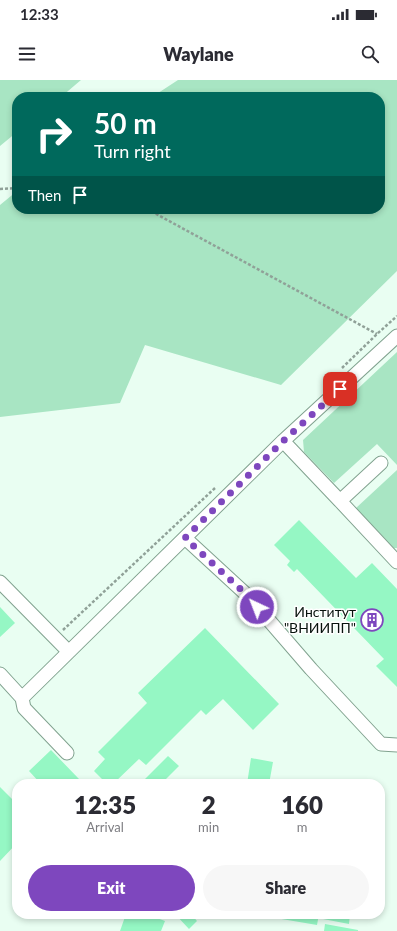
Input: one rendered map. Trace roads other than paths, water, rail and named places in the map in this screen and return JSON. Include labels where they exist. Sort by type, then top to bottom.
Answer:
[{"type":"street","points":[[22,698],[68,651],[283,441],[397,336]]},
{"type":"street","points":[[283,441],[397,562]]},
{"type":"street","points":[[340,501],[381,463]]},
{"type":"street","points":[[185,538],[248,596],[311,669],[381,744],[397,745]]},
{"type":"street","points":[[0,582],[68,651]]},
{"type":"street","points":[[0,674],[22,698],[24,708],[67,753]]},
{"type":"place","name":"Институт \"ВНИИПП\"","points":[[372,620]]}]
